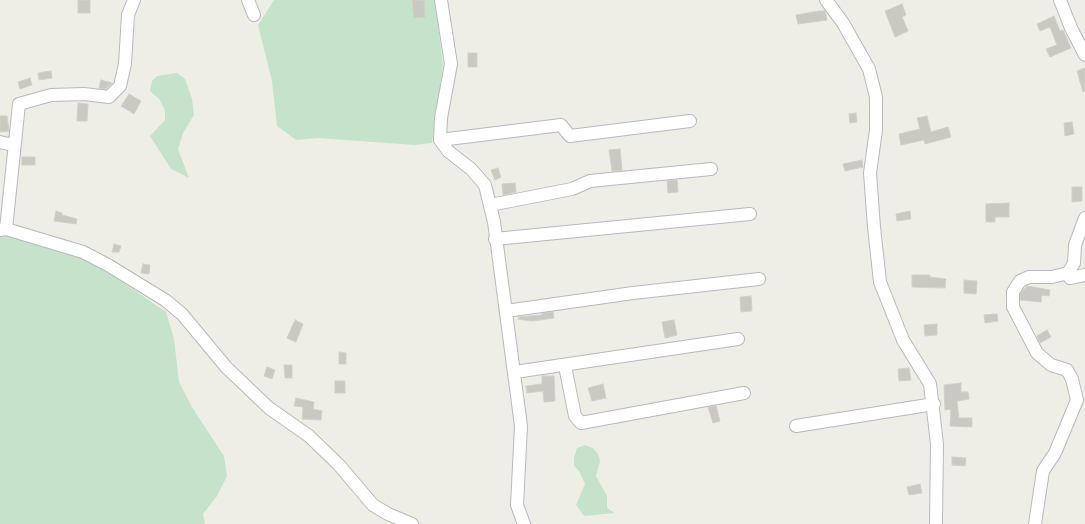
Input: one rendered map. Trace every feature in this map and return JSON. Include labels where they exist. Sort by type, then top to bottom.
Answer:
[{"type":"street","points":[[134,0],[128,15],[125,64],[120,86],[109,97],[84,94],[51,95],[19,104],[3,229],[83,252],[108,265],[165,300],[182,314],[226,367],[269,408],[309,436],[319,445],[339,465],[373,505],[388,514],[412,524]]},
{"type":"street","points":[[248,0],[254,15]]},
{"type":"street","points":[[441,0],[451,64],[441,118],[440,140],[448,151],[471,169],[485,185],[490,205],[515,372],[521,426],[517,505],[524,524]]},
{"type":"street","points":[[826,0],[843,23],[869,69],[876,103],[876,130],[870,174],[880,282],[903,340],[930,384],[934,404],[933,421],[937,444],[936,524]]},
{"type":"street","points":[[1060,0],[1071,28],[1085,55]]},
{"type":"street","points":[[440,140],[561,125],[570,136],[690,121]]},
{"type":"street","points":[[0,142],[13,145]]},
{"type":"street","points":[[490,205],[572,189],[590,181],[710,169]]},
{"type":"street","points":[[495,239],[750,214]]},
{"type":"street","points":[[1035,524],[1043,471],[1055,454],[1077,400],[1072,379],[1067,370],[1051,365],[1037,353],[1013,307],[1013,292],[1020,281],[1029,277],[1052,277],[1068,273],[1074,263],[1075,245],[1085,218]]},
{"type":"street","points":[[1068,273],[1070,278],[1085,275]]},
{"type":"street","points":[[506,311],[633,293],[759,280]]},
{"type":"street","points":[[515,372],[565,366],[738,338]]},
{"type":"street","points":[[565,366],[574,416],[581,423],[744,394]]},
{"type":"street","points":[[796,426],[934,404]]},
{"type":"green space","points":[[274,0],[435,0],[443,65],[432,143],[414,145],[318,138],[296,140],[277,126],[272,81],[258,25]]},
{"type":"green space","points":[[177,73],[185,79],[192,99],[194,115],[183,133],[178,149],[189,178],[171,169],[150,136],[165,120],[165,110],[159,99],[150,91],[152,81],[157,76]]},
{"type":"green space","points":[[0,234],[39,242],[98,265],[166,312],[174,339],[179,382],[192,407],[224,456],[227,476],[217,496],[203,514],[205,524],[0,524]]},
{"type":"green space","points":[[585,445],[593,448],[598,454],[600,461],[596,476],[607,496],[607,508],[615,513],[584,516],[576,505],[585,484],[579,471],[574,466],[574,458],[577,448]]},
{"type":"building","points":[[78,0],[90,0],[90,13],[78,13]]},
{"type":"building","points":[[412,0],[424,0],[425,17],[414,18]]},
{"type":"building","points":[[902,4],[906,15],[902,17],[908,31],[895,37],[885,11]]},
{"type":"building","points":[[825,11],[827,20],[798,24],[796,15]]},
{"type":"building","points":[[1054,16],[1060,31],[1063,30],[1071,48],[1050,57],[1046,49],[1057,45],[1050,27],[1040,31],[1037,24]]},
{"type":"building","points":[[468,53],[477,53],[477,67],[468,67]]},
{"type":"building","points":[[1085,68],[1085,91],[1083,92],[1077,71]]},
{"type":"building","points":[[51,71],[52,78],[39,80],[38,73]]},
{"type":"building","points":[[30,78],[32,85],[20,89],[18,82]]},
{"type":"building","points":[[101,80],[112,83],[106,89],[99,88]]},
{"type":"building","points":[[129,94],[141,101],[134,114],[121,106]]},
{"type":"building","points":[[78,103],[88,104],[87,121],[77,121]]},
{"type":"building","points":[[856,113],[857,122],[850,123],[849,114]]},
{"type":"building","points":[[0,116],[7,116],[9,131],[0,132]]},
{"type":"building","points":[[927,116],[931,132],[948,127],[951,137],[925,144],[924,140],[901,145],[899,134],[920,129],[917,118]]},
{"type":"building","points":[[1072,122],[1074,134],[1065,136],[1064,123]]},
{"type":"building","points":[[620,149],[622,170],[612,171],[609,150]]},
{"type":"building","points":[[22,157],[35,157],[35,165],[22,165]]},
{"type":"building","points":[[862,160],[863,167],[845,171],[843,164]]},
{"type":"building","points":[[498,168],[501,177],[495,180],[491,170]]},
{"type":"building","points":[[677,180],[678,192],[668,193],[667,181]]},
{"type":"building","points":[[515,183],[516,192],[503,195],[502,184]]},
{"type":"building","points":[[1072,187],[1082,187],[1082,201],[1072,202]]},
{"type":"building","points":[[1009,203],[1009,217],[995,217],[995,222],[986,222],[986,204]]},
{"type":"building","points":[[56,211],[62,213],[62,215],[77,219],[76,224],[54,221]]},
{"type":"building","points":[[910,211],[911,219],[897,221],[896,214]]},
{"type":"building","points":[[114,244],[121,246],[119,252],[112,252]]},
{"type":"building","points":[[143,264],[150,265],[149,274],[141,273]]},
{"type":"building","points":[[912,275],[930,275],[930,277],[946,279],[945,288],[912,287]]},
{"type":"building","points":[[964,280],[977,281],[976,294],[964,293]]},
{"type":"building","points":[[1027,286],[1050,290],[1049,296],[1042,295],[1041,302],[1020,300],[1020,294]]},
{"type":"building","points":[[751,296],[752,311],[741,312],[740,297]]},
{"type":"building","points":[[553,312],[554,318],[532,321],[518,319],[519,317],[542,315],[542,313]]},
{"type":"building","points":[[997,314],[998,321],[985,323],[984,315]]},
{"type":"building","points":[[295,320],[303,324],[296,342],[287,338]]},
{"type":"building","points":[[674,320],[677,335],[665,338],[662,322]]},
{"type":"building","points":[[937,324],[937,335],[925,336],[924,325]]},
{"type":"building","points":[[1047,330],[1051,337],[1040,343],[1037,336]]},
{"type":"building","points":[[339,352],[346,353],[346,364],[339,364]]},
{"type":"building","points":[[284,365],[292,365],[292,378],[285,378]]},
{"type":"building","points":[[267,367],[275,370],[272,379],[264,376]]},
{"type":"building","points":[[909,368],[911,380],[899,381],[898,369]]},
{"type":"building","points":[[542,376],[554,376],[555,401],[544,402],[543,391],[527,393],[526,386],[542,384]]},
{"type":"building","points":[[335,381],[345,381],[345,393],[335,393]]},
{"type":"building","points":[[961,383],[961,392],[968,392],[969,399],[957,401],[959,418],[972,418],[972,427],[950,426],[951,409],[945,410],[944,385]]},
{"type":"building","points":[[603,384],[606,398],[592,401],[588,388]]},
{"type":"building","points":[[296,398],[314,402],[313,409],[322,411],[321,420],[302,419],[303,407],[294,406]]},
{"type":"building","points":[[716,406],[720,421],[713,423],[708,407]]},
{"type":"building","points":[[952,457],[966,458],[965,466],[952,465]]},
{"type":"building","points":[[920,484],[922,493],[909,495],[907,487]]}]
